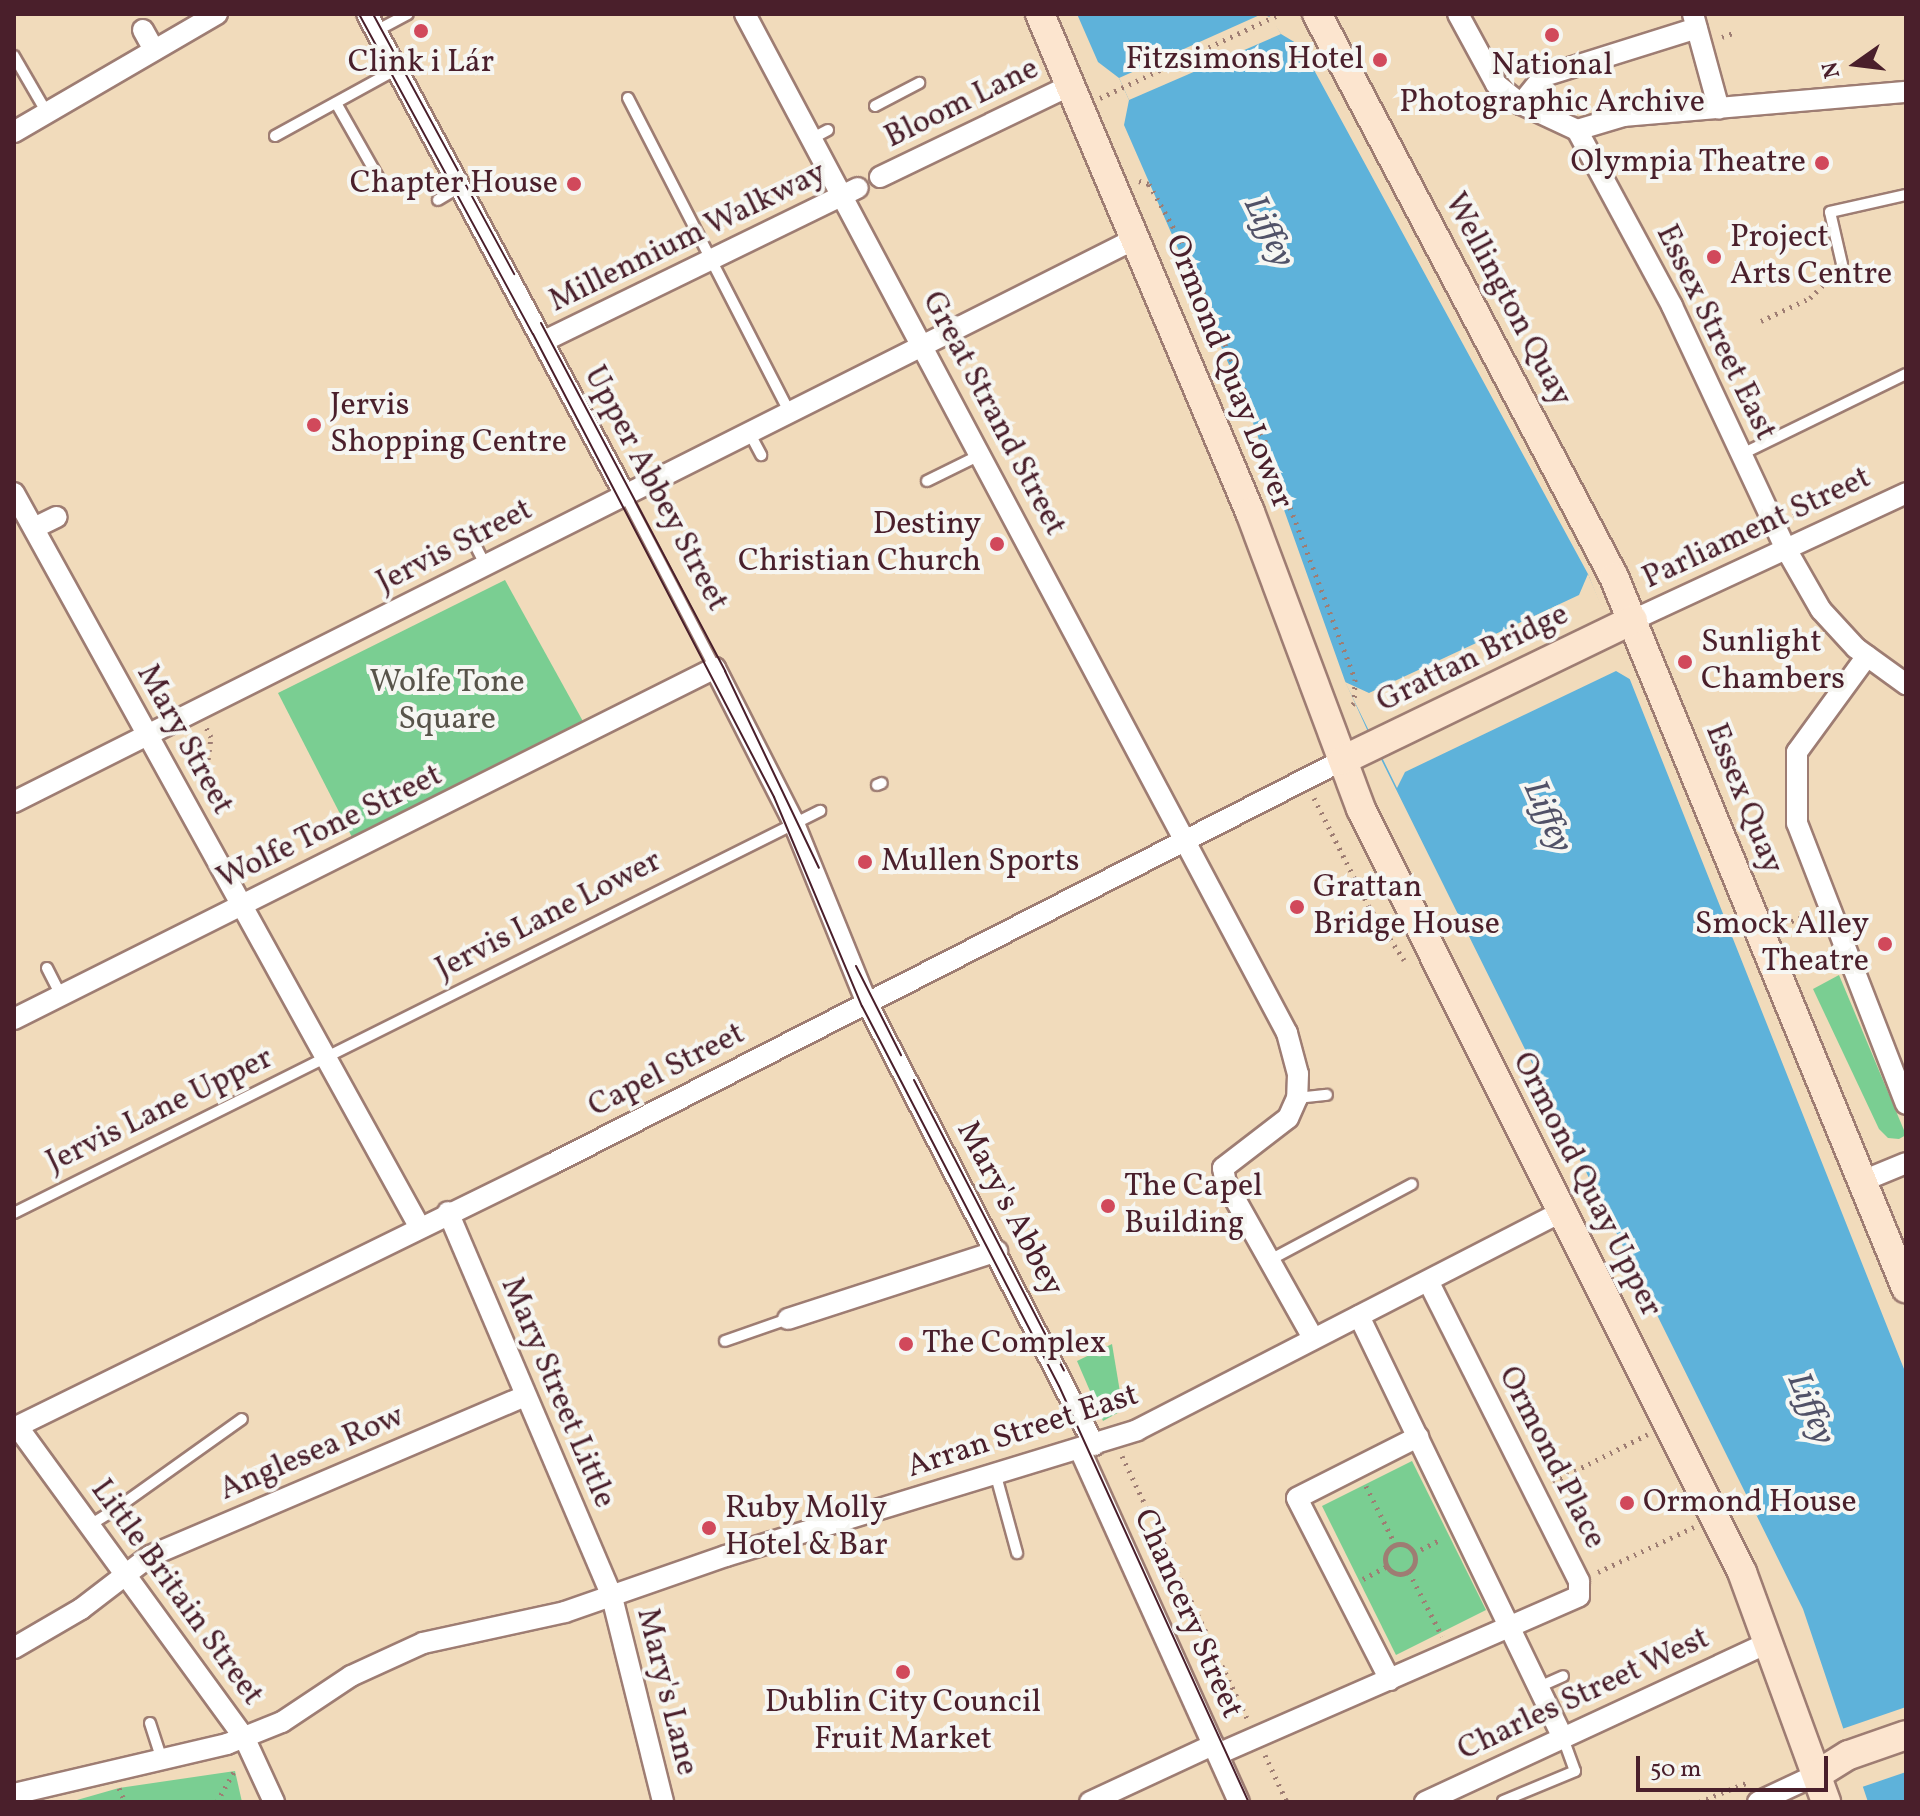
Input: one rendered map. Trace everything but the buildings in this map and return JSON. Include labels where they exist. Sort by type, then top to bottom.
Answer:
[{"type":"main road","name":"Ormond Quay Lower","points":[[1040,14],[1250,512],[1343,760]]},
{"type":"main road","name":"Wellington Quay","points":[[1326,17],[1622,625]]},
{"type":"main road","name":"Grattan Bridge","points":[[1343,760],[1622,625]]},
{"type":"main road","name":"Essex Quay","points":[[1622,625],[1761,933],[1865,1180],[1906,1288]]},
{"type":"main road","name":"Ormond Quay Upper","points":[[1343,760],[1404,900],[1716,1517],[1769,1642],[1826,1802]]},
{"type":"main road","points":[[1818,1774],[1874,1746],[1906,1735]]},
{"type":"street","points":[[14,132],[217,14]]},
{"type":"street","name":"Great Strand Street","points":[[745,14],[820,134],[851,192],[923,347],[1287,1033],[1298,1074],[1297,1098]]},
{"type":"street","points":[[1458,14],[1488,73],[1521,104],[1577,130],[1624,116],[1906,92]]},
{"type":"street","points":[[1521,104],[1544,76],[1695,21],[1719,109]]},
{"type":"street","name":"Upper Abbey Street","points":[[371,22],[625,495]]},
{"type":"street","points":[[143,30],[154,50]]},
{"type":"street","name":"Bloom Lane","points":[[880,177],[1071,85]]},
{"type":"street","name":"Essex Street East","points":[[1577,130],[1672,306],[1786,549],[1821,610],[1867,656],[1906,684]]},
{"type":"street","name":"Millennium Walkway","points":[[544,341],[851,192]]},
{"type":"street","name":"Jervis Street","points":[[14,802],[1137,238]]},
{"type":"street","name":"Mary Street","points":[[14,493],[419,1226]]},
{"type":"street","name":"Parliament Street","points":[[1622,625],[1906,493]]},
{"type":"street","points":[[34,528],[57,517]]},
{"type":"street","points":[[1867,656],[1797,752],[1797,823],[1906,1104]]},
{"type":"street","name":"Upper Abbey Street","points":[[715,668],[793,821],[867,1003]]},
{"type":"street","name":"Wolfe Tone Street","points":[[14,1019],[715,668]]},
{"type":"street","name":"Capel Street","points":[[15,1427],[1188,843],[1343,760]]},
{"type":"street","name":"Mary's Abbey","points":[[867,1003],[997,1251],[1087,1448]]},
{"type":"street","points":[[1297,1098],[1288,1118],[1269,1136],[1223,1168],[1268,1261],[1313,1338]]},
{"type":"street","points":[[1865,1180],[1906,1163]]},
{"type":"street","name":"Arran Street East","points":[[14,1794],[162,1760],[244,1737],[282,1722],[399,1652],[612,1597],[726,1556],[996,1476],[1137,1430],[1313,1338],[1429,1283],[1563,1211]]},
{"type":"street","name":"Mary Street Little","points":[[448,1212],[612,1597]]},
{"type":"street","points":[[788,1319],[997,1251]]},
{"type":"street","name":"Ormond Place","points":[[1429,1283],[1579,1581],[1579,1596],[1568,1605],[1513,1628]]},
{"type":"street","points":[[1359,1316],[1513,1628],[1563,1738]]},
{"type":"street","name":"Anglesea Row","points":[[14,1648],[81,1609],[150,1556],[525,1396]]},
{"type":"street","name":"Little Britain Street","points":[[15,1427],[98,1520],[127,1574],[244,1737],[274,1802]]},
{"type":"street","points":[[1390,1680],[1297,1498],[1418,1437]]},
{"type":"street","name":"Chancery Street","points":[[1087,1448],[1239,1802]]},
{"type":"street","name":"Mary's Lane","points":[[612,1597],[663,1802]]},
{"type":"street","points":[[1090,1802],[1216,1750],[1257,1737],[1513,1628]]},
{"type":"street","name":"Charles Street West","points":[[1425,1802],[1769,1642]]},
{"type":"street","points":[[1758,1802],[1818,1774]]},
{"type":"lane","points":[[371,22],[408,14]]},
{"type":"lane","points":[[14,56],[47,113]]},
{"type":"lane","points":[[275,136],[397,69]]},
{"type":"lane","points":[[875,106],[919,83]]},
{"type":"lane","points":[[628,98],[790,414]]},
{"type":"lane","points":[[336,103],[382,184]]},
{"type":"lane","points":[[438,200],[460,187]]},
{"type":"lane","points":[[1842,264],[1830,212],[1906,195]]},
{"type":"lane","points":[[1742,454],[1906,374]]},
{"type":"lane","points":[[750,434],[761,455]]},
{"type":"lane","points":[[927,481],[980,455]]},
{"type":"lane","name":"Upper Abbey Street","points":[[625,495],[715,668]]},
{"type":"lane","points":[[471,537],[485,565]]},
{"type":"lane","name":"Jervis Lane Lower","points":[[329,1059],[793,821],[820,811]]},
{"type":"lane","points":[[47,968],[61,995]]},
{"type":"lane","name":"Jervis Lane Upper","points":[[14,1213],[329,1059]]},
{"type":"lane","points":[[1297,1098],[1327,1095]]},
{"type":"lane","points":[[1268,1261],[1412,1184]]},
{"type":"lane","points":[[725,1341],[788,1319]]},
{"type":"lane","points":[[127,1501],[242,1419]]},
{"type":"lane","points":[[996,1476],[1017,1553]]},
{"type":"lane","points":[[1541,1686],[1563,1676]]},
{"type":"lane","points":[[150,1723],[162,1760]]},
{"type":"lane","points":[[1503,1801],[1575,1771],[1563,1738]]},
{"type":"path","points":[[1105,96],[1280,14]]},
{"type":"path","points":[[1720,37],[1736,32]]},
{"type":"path","points":[[1149,184],[1181,241],[1259,425],[1355,679],[1354,703]]},
{"type":"path","points":[[1761,321],[1810,298],[1842,264]]},
{"type":"path","points":[[202,800],[211,737],[204,725]]},
{"type":"path","points":[[1314,797],[1368,905],[1412,970]]},
{"type":"path","points":[[1306,798],[1324,799]]},
{"type":"path","points":[[1761,933],[1828,907]]},
{"type":"path","points":[[1534,1491],[1668,1424]]},
{"type":"path","points":[[1121,1455],[1287,1802]]},
{"type":"path","points":[[1356,1468],[1395,1544]]},
{"type":"path","points":[[1579,1581],[1716,1517]]},
{"type":"path","points":[[1451,1654],[1409,1572],[1414,1553],[1463,1528]]},
{"type":"path","points":[[1395,1544],[1409,1546],[1414,1553]]},
{"type":"path","points":[[1395,1544],[1386,1553],[1387,1566],[1400,1575],[1409,1572]]},
{"type":"path","points":[[1699,1802],[1761,1776]]},
{"type":"green space","name":"Wolfe Tone Square","points":[[505,580],[585,725],[354,841],[278,693]]},
{"type":"green space","points":[[1839,975],[1906,1135],[1899,1139],[1888,1138],[1879,1129],[1813,989]]},
{"type":"green space","points":[[1112,1344],[1123,1410],[1103,1421],[1077,1361]]},
{"type":"green space","points":[[1412,1461],[1486,1610],[1396,1655],[1322,1506]]},
{"type":"green space","points":[[235,1771],[242,1802],[70,1802],[119,1788]]},
{"type":"water","name":"Liffey","points":[[1077,14],[1268,14],[1281,34],[1301,46],[1588,574],[1906,1374],[1906,1802],[1868,1802],[1803,1609],[1374,745],[1345,681],[1247,406],[1124,125],[1129,100],[1119,78],[1098,62]]},
{"type":"pier","points":[[1262,14],[1272,18],[1281,34],[1129,100],[1119,78]]},
{"type":"pier","points":[[1588,574],[1633,681],[1616,671],[1405,772],[1397,788],[1345,682],[1369,693],[1579,595]]},
{"type":"pier","points":[[1906,1707],[1906,1772],[1862,1787],[1842,1729]]},
{"type":"tram line","points":[[359,14],[533,334],[774,797],[862,1006],[1059,1386],[1249,1802]]},
{"type":"tram line","points":[[373,14],[514,274]]},
{"type":"tram line","points":[[541,323],[725,671],[819,868]]},
{"type":"tram line","points":[[856,966],[901,1055]]},
{"type":"tram line","points":[[914,1080],[1064,1371]]},
{"type":"place","name":"Clink i Lár","points":[[421,31]]},
{"type":"place","name":"National Photographic Archive","points":[[1552,35]]},
{"type":"place","name":"Fitzsimons Hotel","points":[[1380,60]]},
{"type":"place","name":"Olympia Theatre","points":[[1822,163]]},
{"type":"place","name":"Chapter House","points":[[574,184]]},
{"type":"place","name":"Project Arts Centre","points":[[1714,257]]},
{"type":"place","name":"Jervis Shopping Centre","points":[[314,425]]},
{"type":"place","name":"Destiny Christian Church","points":[[997,544]]},
{"type":"place","name":"Sunlight Chambers","points":[[1685,662]]},
{"type":"place","name":"Mullen Sports","points":[[865,862]]},
{"type":"place","name":"Grattan Bridge House","points":[[1297,907]]},
{"type":"place","name":"Smock Alley Theatre","points":[[1885,944]]},
{"type":"place","name":"The Capel Building","points":[[1108,1206]]},
{"type":"place","name":"The Complex","points":[[906,1344]]},
{"type":"place","name":"Ormond House","points":[[1627,1503]]},
{"type":"place","name":"Ruby Molly Hotel & Bar","points":[[709,1528]]},
{"type":"place","name":"Dublin City Council Fruit Market","points":[[903,1672]]}]
